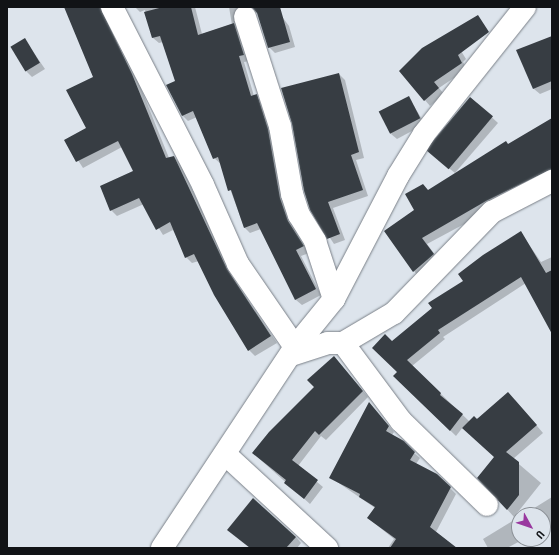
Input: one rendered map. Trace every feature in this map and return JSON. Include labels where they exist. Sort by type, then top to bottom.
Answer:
[{"type":"street","points":[[112,7],[203,185],[238,264],[293,351]]},
{"type":"street","points":[[162,548],[293,351],[334,299],[398,176],[424,134],[525,7]]},
{"type":"street","points":[[245,17],[280,126],[292,194],[299,215],[315,241],[334,299]]},
{"type":"street","points":[[293,351],[328,343],[343,343],[394,313],[492,212],[552,181]]},
{"type":"street","points":[[343,343],[401,421],[487,505]]},
{"type":"street","points":[[225,454],[327,548]]},
{"type":"building","points":[[64,7],[100,7],[132,74],[166,158],[174,156],[227,269],[271,336],[248,351],[214,295],[194,254],[185,258],[170,222],[156,230],[139,198],[110,211],[100,186],[133,171],[118,141],[76,162],[64,140],[86,128],[66,90],[93,77]]},
{"type":"building","points":[[163,7],[191,7],[198,35],[234,23],[244,55],[239,56],[251,96],[257,94],[268,129],[280,198],[288,221],[304,246],[296,250],[316,289],[295,300],[257,223],[244,228],[231,190],[228,191],[218,157],[213,159],[193,111],[182,116],[166,85],[175,81],[160,36],[152,38],[144,12]]},
{"type":"building","points":[[252,7],[280,7],[290,42],[268,48],[257,13]]},
{"type":"building","points":[[478,15],[489,32],[458,55],[462,63],[434,82],[439,88],[424,101],[399,71],[422,48]]},
{"type":"building","points":[[552,36],[552,81],[533,89],[516,50]]},
{"type":"building","points":[[25,38],[40,63],[25,72],[10,47]]},
{"type":"building","points":[[339,73],[359,152],[351,155],[363,190],[328,202],[340,234],[327,239],[310,210],[304,191],[292,124],[281,88]]},
{"type":"building","points":[[409,96],[420,118],[390,134],[379,111]]},
{"type":"building","points":[[470,97],[493,116],[449,169],[426,150]]},
{"type":"building","points":[[552,118],[552,169],[486,201],[422,238],[434,254],[413,272],[384,231],[414,210],[405,194],[423,184],[428,190],[506,141],[508,144]]},
{"type":"building","points":[[521,231],[546,273],[552,270],[552,334],[521,277],[438,330],[440,333],[407,360],[441,393],[440,395],[463,414],[450,431],[393,376],[397,372],[372,348],[385,334],[392,341],[432,308],[428,303],[463,281],[458,274],[483,255]]},
{"type":"building","points":[[334,356],[363,391],[319,435],[315,431],[292,460],[318,480],[304,499],[284,483],[286,480],[252,453],[269,432],[314,387],[307,380]]},
{"type":"building","points":[[508,392],[537,425],[506,452],[519,462],[519,495],[507,510],[477,478],[494,457],[462,428],[474,416],[477,419]]},
{"type":"building","points":[[369,402],[389,426],[386,431],[404,441],[415,452],[410,460],[437,474],[451,487],[430,527],[457,548],[390,548],[396,539],[367,518],[375,507],[359,497],[360,494],[329,478]]},
{"type":"building","points":[[253,498],[296,537],[286,548],[250,548],[227,530]]}]
